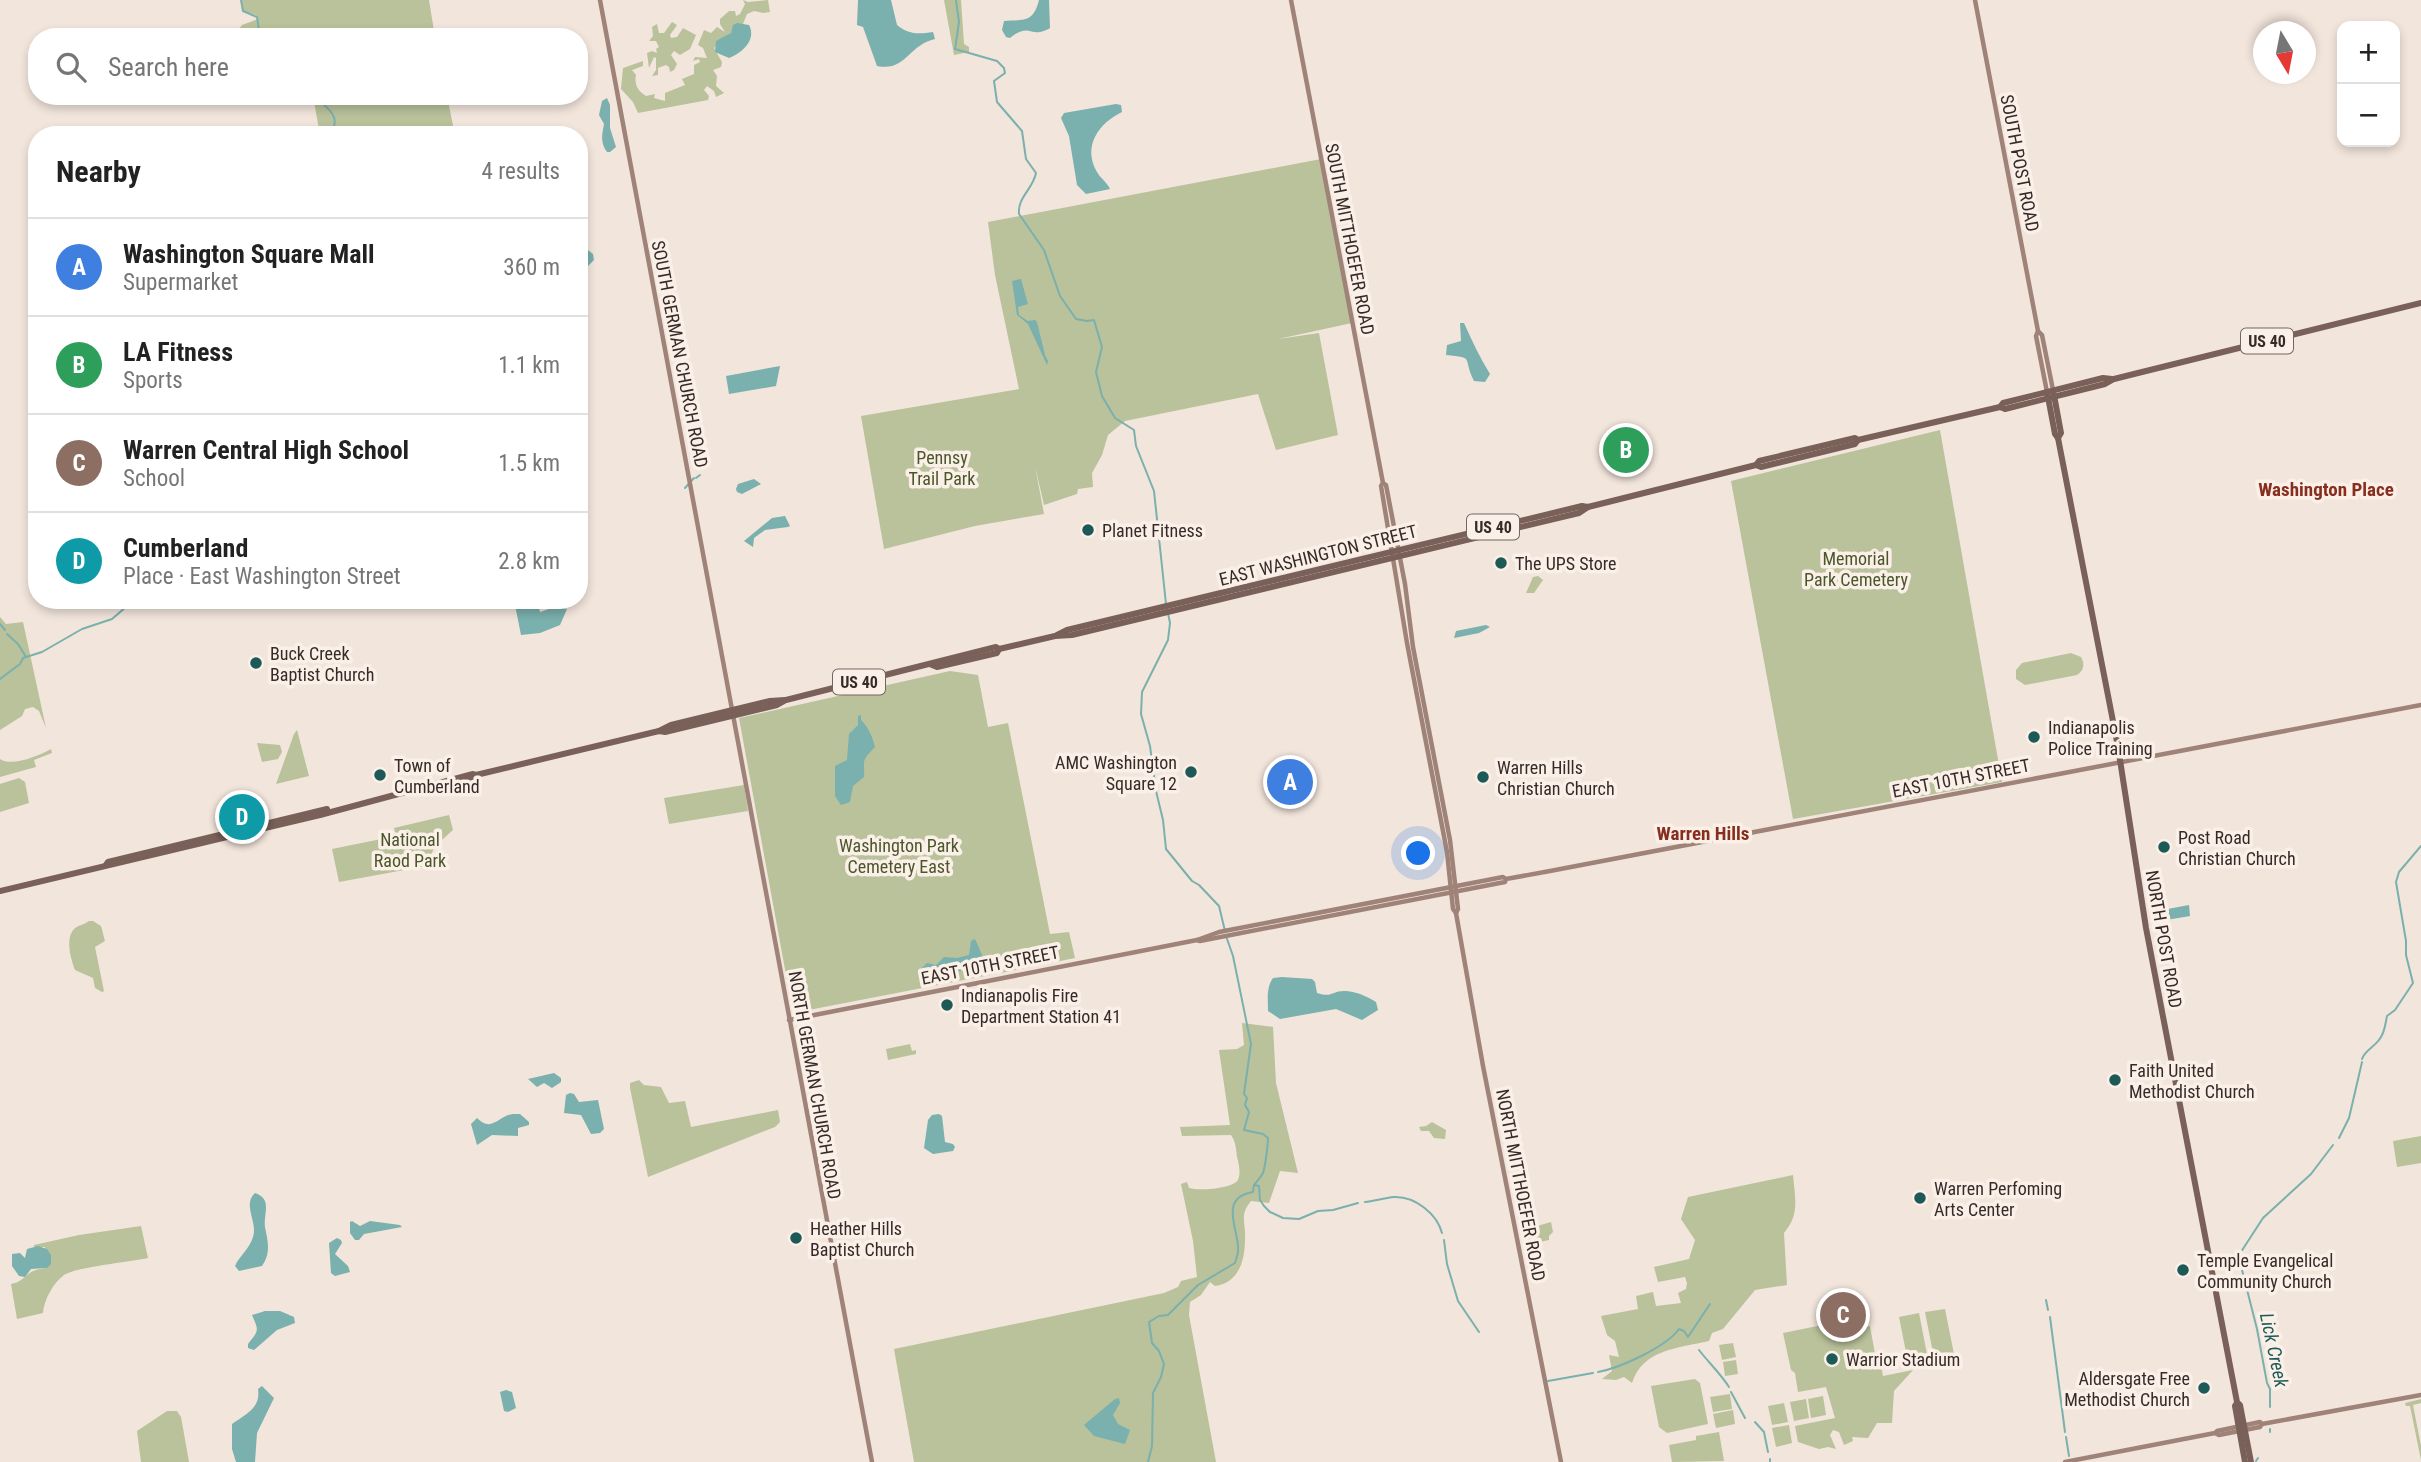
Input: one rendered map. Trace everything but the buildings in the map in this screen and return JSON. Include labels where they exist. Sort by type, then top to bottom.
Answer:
[{"type":"main road","name":"SOUTH GERMAN CHURCH ROAD","points":[[600,0],[732,713]]},
{"type":"main road","name":"SOUTH MITTHOEFER ROAD","points":[[1291,0],[1398,553]]},
{"type":"main road","name":"SOUTH POST ROAD","points":[[1975,0],[2038,331],[2036,336],[2051,394]]},
{"type":"main road","name":"EAST WASHINGTON STREET","points":[[0,891],[205,838],[331,808],[425,788],[429,790],[474,778],[476,775],[659,731],[665,732],[732,713],[777,705],[786,700],[971,653],[1067,636],[1160,610],[1582,506],[1588,508],[1756,465],[1761,467],[1856,444],[1858,440],[2000,407],[2005,409],[2104,378],[2114,379],[2421,303]]},
{"type":"main road","name":"SOUTH POST ROAD","points":[[2038,331],[2042,335],[2051,394]]},
{"type":"main road","name":"NORTH POST ROAD","points":[[2051,394],[2061,433],[2058,438],[2121,762],[2146,928],[2237,1403],[2240,1405],[2241,1428],[2248,1460]]},
{"type":"main road","name":"SOUTH MITTHOEFER ROAD","points":[[1383,483],[1381,486],[1386,514],[1398,553]]},
{"type":"main road","name":"NORTH MITTHOEFER ROAD","points":[[1398,553],[1407,643],[1454,889]]},
{"type":"main road","name":"NORTH MITTHOEFER ROAD","points":[[1398,553],[1452,853],[1453,909],[1456,913],[1483,1066],[1561,1462]]},
{"type":"main road","name":"EAST 10TH STREET","points":[[789,1020],[1200,941],[1503,877],[1506,879],[2421,705]]},
{"type":"main road","name":"NORTH GERMAN CHURCH ROAD","points":[[732,713],[872,1462]]},
{"type":"main road","points":[[1444,839],[1449,852],[1452,853]]},
{"type":"main road","points":[[2065,1462],[2421,1395]]},
{"type":"green space","points":[[241,0],[429,0],[434,28],[240,28],[258,19],[256,15],[243,11]]},
{"type":"green space","points":[[743,0],[768,0],[770,12],[754,11],[747,14],[743,24],[734,25],[731,33],[714,48],[722,62],[721,67],[713,70],[717,76],[716,86],[724,93],[716,97],[714,91],[707,86],[704,90],[709,96],[708,100],[638,113],[633,102],[621,89],[623,68],[643,61],[643,66],[632,70],[636,75],[637,87],[646,96],[655,94],[654,98],[665,101],[665,93],[685,85],[682,79],[694,74],[694,65],[700,62],[699,59],[693,61],[695,57],[707,58],[703,48],[698,45],[704,30],[711,33],[717,27],[725,32],[720,19],[729,11],[735,11],[736,16],[740,14],[745,4]]},
{"type":"green space","points":[[944,0],[961,0],[964,44],[969,47],[969,52],[954,55]]},
{"type":"green space","points":[[672,22],[677,25],[670,35],[671,38],[677,37],[683,28],[696,35],[690,49],[680,55],[674,51],[671,55],[677,64],[674,70],[670,72],[666,65],[658,68],[658,75],[652,76],[656,70],[656,58],[654,57],[649,68],[647,53],[657,53],[656,49],[659,47],[656,41],[649,41],[653,36],[652,27],[657,24],[659,33],[664,33]]},
{"type":"green space","points":[[315,105],[449,105],[453,126],[318,126]]},
{"type":"green space","name":"Pennsy Trail Park","points":[[1321,159],[1352,323],[1278,339],[1319,333],[1338,435],[1276,450],[1258,394],[1125,421],[1108,435],[1102,455],[1092,473],[1093,487],[1078,489],[1077,494],[1044,505],[1035,466],[1044,514],[975,526],[884,549],[861,416],[1019,389],[995,275],[988,222]]},
{"type":"green space","name":"Memorial Park Cemetery","points":[[1940,430],[2002,782],[1793,819],[1731,481]]},
{"type":"green space","points":[[1538,576],[1543,580],[1534,593],[1526,593],[1533,577]]},
{"type":"green space","points":[[0,617],[6,624],[23,622],[46,728],[39,711],[33,707],[25,709],[22,716],[0,730]]},
{"type":"green space","points":[[2071,653],[2081,657],[2083,662],[2077,675],[2025,685],[2016,679],[2016,670],[2022,663]]},
{"type":"green space","name":"Washington Park Cemetery East","points":[[950,671],[978,675],[988,727],[1008,723],[1050,934],[1069,932],[1075,958],[1000,973],[998,970],[995,974],[793,1013],[739,718]]},
{"type":"green space","points":[[297,730],[309,776],[276,784],[294,734]]},
{"type":"green space","points":[[257,743],[280,745],[282,752],[278,759],[262,762]]},
{"type":"green space","points":[[51,749],[52,753],[34,760],[36,767],[0,777],[0,759],[18,761]]},
{"type":"green space","points":[[19,778],[25,782],[29,803],[0,812],[0,784]]},
{"type":"green space","points":[[744,785],[748,811],[669,824],[664,798]]},
{"type":"green space","name":"National Raod Park","points":[[449,815],[453,830],[435,846],[426,866],[339,882],[332,849],[396,836],[394,828]]},
{"type":"green space","points":[[89,921],[101,926],[105,941],[95,947],[104,991],[102,992],[95,988],[93,978],[75,970],[71,955],[71,933]]},
{"type":"green space","points":[[1242,1023],[1273,1027],[1276,1083],[1298,1173],[1280,1171],[1269,1203],[1251,1201],[1244,1214],[1245,1247],[1239,1269],[1223,1284],[1215,1286],[1210,1282],[1201,1295],[1190,1302],[1189,1315],[1216,1462],[914,1462],[894,1349],[1164,1293],[1178,1287],[1181,1281],[1197,1277],[1193,1241],[1181,1184],[1187,1182],[1189,1188],[1194,1189],[1222,1187],[1238,1180],[1239,1168],[1231,1135],[1182,1136],[1180,1127],[1230,1125],[1219,1050],[1237,1049],[1244,1045]]},
{"type":"green space","points":[[910,1044],[916,1054],[888,1060],[886,1049]]},
{"type":"green space","points":[[639,1080],[644,1085],[661,1087],[669,1103],[685,1101],[691,1127],[778,1110],[780,1122],[775,1127],[648,1177],[630,1088],[630,1083]]},
{"type":"green space","points":[[1432,1122],[1446,1130],[1445,1139],[1434,1138],[1429,1131],[1421,1131],[1419,1127]]},
{"type":"green space","points":[[2421,1136],[2421,1163],[2397,1167],[2393,1141]]},
{"type":"green space","points":[[1793,1175],[1794,1213],[1784,1233],[1787,1285],[1755,1290],[1723,1329],[1712,1333],[1709,1341],[1674,1348],[1653,1357],[1644,1363],[1632,1383],[1624,1377],[1616,1380],[1602,1379],[1612,1371],[1609,1355],[1619,1357],[1615,1341],[1607,1335],[1601,1316],[1638,1309],[1636,1296],[1653,1292],[1656,1306],[1681,1303],[1678,1293],[1686,1289],[1685,1277],[1658,1282],[1654,1267],[1689,1259],[1695,1240],[1681,1219],[1688,1197]]},
{"type":"green space","points":[[1551,1222],[1553,1232],[1549,1240],[1526,1245],[1523,1230]]},
{"type":"green space","points":[[141,1226],[148,1258],[70,1272],[60,1278],[53,1287],[43,1313],[17,1319],[11,1284],[34,1271],[47,1268],[45,1247],[34,1245]]},
{"type":"green space","points":[[1945,1309],[1954,1354],[1934,1358],[1925,1312]]},
{"type":"green space","points":[[1919,1313],[1928,1359],[1908,1362],[1899,1317]]},
{"type":"green space","points":[[1847,1320],[1848,1323],[1854,1322],[1856,1329],[1870,1326],[1877,1365],[1881,1365],[1883,1376],[1913,1370],[1894,1391],[1892,1423],[1877,1423],[1868,1438],[1852,1437],[1853,1441],[1844,1445],[1839,1432],[1833,1430],[1830,1435],[1836,1449],[1819,1449],[1798,1442],[1795,1426],[1835,1418],[1826,1387],[1798,1392],[1783,1333]]},
{"type":"green space","points":[[1733,1343],[1736,1357],[1722,1360],[1719,1345]]},
{"type":"green space","points":[[1736,1360],[1738,1374],[1725,1376],[1723,1362]]},
{"type":"green space","points":[[1695,1379],[1700,1383],[1708,1424],[1667,1433],[1659,1427],[1651,1386]]},
{"type":"green space","points":[[1730,1394],[1732,1409],[1713,1412],[1710,1397]]},
{"type":"green space","points":[[1823,1396],[1826,1415],[1811,1418],[1808,1399]]},
{"type":"green space","points":[[1806,1399],[1809,1418],[1794,1421],[1790,1402]]},
{"type":"green space","points":[[2421,1399],[2421,1403],[2413,1405],[2421,1460],[2410,1406],[2405,1403]]},
{"type":"green space","points":[[1784,1403],[1788,1422],[1772,1425],[1768,1406]]},
{"type":"green space","points":[[1733,1410],[1735,1424],[1716,1428],[1713,1414]]},
{"type":"green space","points":[[167,1411],[177,1411],[181,1417],[189,1462],[141,1462],[137,1431]]},
{"type":"green space","points":[[1789,1425],[1792,1443],[1776,1447],[1772,1428]]},
{"type":"green space","points":[[1719,1432],[1724,1461],[1672,1462],[1669,1445]]},
{"type":"water","points":[[858,0],[891,0],[897,25],[914,33],[933,32],[935,39],[926,42],[901,62],[887,67],[877,66],[863,27],[857,25]]},
{"type":"water","points":[[1039,0],[1049,0],[1050,28],[1038,32],[1022,31],[1010,38],[1006,37],[1002,30],[1004,21],[1030,17]]},
{"type":"water","points":[[733,25],[749,25],[751,36],[747,45],[729,58],[715,52],[716,41],[731,33]]},
{"type":"water","points":[[607,98],[610,105],[610,128],[616,147],[610,152],[607,152],[603,145],[604,124],[599,115],[602,101]]},
{"type":"water","points":[[1121,105],[1122,112],[1100,129],[1092,144],[1091,153],[1097,172],[1110,189],[1086,194],[1077,185],[1069,136],[1061,118],[1064,113]]},
{"type":"water","points":[[588,250],[593,254],[594,260],[588,266]]},
{"type":"water","points":[[1021,279],[1028,304],[1018,307],[1019,315],[1028,321],[1037,322],[1047,365],[1028,324],[1017,315],[1012,281]]},
{"type":"water","points":[[1460,323],[1464,323],[1490,374],[1485,382],[1474,381],[1465,358],[1446,355],[1447,345],[1461,341]]},
{"type":"water","points":[[780,366],[776,386],[729,394],[726,376]]},
{"type":"water","points":[[754,479],[761,484],[742,494],[737,492],[738,484]]},
{"type":"water","points":[[785,516],[790,526],[765,530],[754,538],[753,547],[744,541],[772,518]]},
{"type":"water","points":[[516,609],[539,609],[540,612],[567,609],[560,625],[540,633],[521,635]]},
{"type":"water","points":[[1486,625],[1490,627],[1479,633],[1454,638],[1456,631]]},
{"type":"water","points":[[861,715],[875,747],[865,759],[864,777],[853,786],[850,802],[841,805],[835,796],[835,766],[847,760],[849,734],[858,725],[858,716]]},
{"type":"water","points":[[2189,905],[2190,916],[2154,922],[2152,912]]},
{"type":"water","points":[[975,939],[983,957],[973,967],[949,973],[937,969],[931,974],[925,974],[920,970],[927,963],[936,965],[944,957],[969,955],[971,941]]},
{"type":"water","points":[[1273,978],[1312,979],[1317,993],[1329,995],[1344,991],[1361,994],[1376,1002],[1378,1010],[1362,1020],[1336,1009],[1280,1019],[1268,1011],[1268,994]]},
{"type":"water","points":[[554,1073],[561,1078],[561,1082],[552,1088],[544,1083],[537,1087],[528,1079]]},
{"type":"water","points":[[574,1094],[579,1102],[598,1100],[604,1129],[600,1133],[591,1134],[581,1115],[564,1113],[566,1095]]},
{"type":"water","points":[[513,1114],[520,1114],[529,1122],[529,1125],[518,1128],[518,1136],[492,1135],[477,1145],[471,1124],[477,1118],[491,1124]]},
{"type":"water","points":[[932,1115],[942,1116],[945,1142],[955,1147],[953,1151],[933,1154],[924,1148],[928,1120]]},
{"type":"water","points":[[255,1193],[266,1203],[268,1252],[262,1266],[239,1271],[235,1266],[253,1237],[250,1203]]},
{"type":"water","points":[[352,1221],[360,1226],[370,1221],[402,1227],[364,1234],[359,1240],[355,1240],[350,1233]]},
{"type":"water","points":[[337,1238],[342,1243],[335,1254],[348,1266],[350,1272],[335,1276],[331,1273],[329,1243]]},
{"type":"water","points":[[38,1246],[47,1249],[51,1255],[51,1264],[47,1268],[31,1269],[25,1277],[19,1276],[12,1266],[12,1254],[20,1253],[25,1258],[27,1249]]},
{"type":"water","points":[[265,1311],[280,1311],[294,1317],[295,1323],[277,1330],[254,1350],[248,1348],[257,1330],[252,1315]]},
{"type":"water","points":[[262,1386],[274,1398],[257,1433],[255,1462],[236,1462],[232,1449],[232,1424],[255,1406],[258,1389]]},
{"type":"water","points":[[500,1392],[512,1392],[516,1408],[508,1412],[504,1411]]},
{"type":"water","points":[[1119,1398],[1120,1403],[1113,1415],[1118,1424],[1130,1430],[1125,1444],[1094,1436],[1084,1425]]},
{"type":"waterway","points":[[241,0],[243,11],[257,17],[259,28]]},
{"type":"waterway","points":[[956,0],[959,22],[955,49],[997,61],[1004,68],[1005,73],[994,81],[997,102],[1022,131],[1026,159],[1036,173],[1020,203],[1019,214],[1044,250],[1060,296],[1076,319],[1094,320],[1102,347],[1096,372],[1102,396],[1115,418],[1134,430],[1136,446],[1154,491],[1166,604]]},
{"type":"waterway","points":[[324,105],[333,114],[334,126]]},
{"type":"waterway","points":[[696,478],[700,475]]},
{"type":"waterway","points":[[685,488],[694,478]]},
{"type":"waterway","points":[[0,679],[20,664],[23,658],[42,652],[82,629],[112,619],[124,609]]},
{"type":"waterway","points":[[1168,613],[1168,640],[1142,692],[1141,714],[1150,746],[1166,849],[1192,881],[1219,906],[1225,931]]},
{"type":"waterway","points":[[0,624],[5,630]]},
{"type":"waterway","points":[[7,634],[18,644],[26,657]]},
{"type":"waterway","name":"Lick Creek","points":[[2362,1059],[2377,1043],[2387,1016],[2395,1010],[2413,983],[2406,955],[2396,882],[2399,872],[2421,846]]},
{"type":"waterway","points":[[1148,1462],[1152,1446],[1153,1393],[1164,1364],[1159,1351],[1152,1343],[1149,1322],[1159,1316],[1168,1315],[1198,1285],[1235,1263],[1238,1243],[1233,1208],[1242,1195],[1253,1192],[1263,1173],[1265,1162],[1268,1138],[1263,1134],[1244,1130],[1249,1112],[1244,1094],[1251,1044],[1233,956],[1226,936]]},
{"type":"waterway","name":"Lick Creek","points":[[2339,1138],[2349,1118],[2362,1062]]},
{"type":"waterway","name":"Lick Creek","points":[[2239,1255],[2263,1218],[2311,1174],[2333,1145]]},
{"type":"waterway","points":[[1254,1185],[1259,1186],[1260,1200],[1264,1206],[1283,1218],[1299,1219],[1318,1211],[1358,1203]]},
{"type":"waterway","points":[[1365,1202],[1394,1197],[1410,1200],[1430,1213],[1442,1233]]},
{"type":"waterway","points":[[1444,1240],[1447,1264],[1458,1301],[1479,1332]]},
{"type":"waterway","name":"Lick Creek","points":[[2239,1258],[2270,1389],[2270,1407]]},
{"type":"waterway","points":[[2046,1300],[2048,1310]]},
{"type":"waterway","points":[[1598,1372],[1642,1356],[1664,1343],[1679,1329],[1688,1337],[1710,1304]]},
{"type":"waterway","points":[[2050,1317],[2065,1432]]},
{"type":"waterway","points":[[1699,1350],[1729,1387]]},
{"type":"waterway","points":[[1548,1381],[1593,1373]]},
{"type":"waterway","points":[[1731,1392],[1745,1418]]},
{"type":"waterway","points":[[1755,1422],[1764,1432],[1768,1452]]},
{"type":"waterway","points":[[2066,1437],[2069,1456]]},
{"type":"place","name":"LA Fitness","points":[[1626,450]]},
{"type":"place","name":"Planet Fitness","points":[[1088,530]]},
{"type":"place","name":"The UPS Store","points":[[1501,563]]},
{"type":"place","name":"Buck Creek Baptist Church","points":[[256,663]]},
{"type":"place","name":"Indianapolis Police Training","points":[[2034,737]]},
{"type":"place","name":"AMC Washington Square 12","points":[[1191,772]]},
{"type":"place","name":"Town of Cumberland","points":[[380,775]]},
{"type":"place","name":"Warren Hills Christian Church","points":[[1483,777]]},
{"type":"place","name":"Washington Square Mall","points":[[1290,782]]},
{"type":"place","name":"Cumberland","points":[[242,817]]},
{"type":"place","name":"Post Road Christian Church","points":[[2164,847]]},
{"type":"place","name":"Indianapolis Fire Department Station 41","points":[[947,1005]]},
{"type":"place","name":"Faith United Methodist Church","points":[[2115,1080]]},
{"type":"place","name":"Warren Perfoming Arts Center","points":[[1920,1198]]},
{"type":"place","name":"Heather Hills Baptist Church","points":[[796,1238]]},
{"type":"place","name":"Temple Evangelical Community Church","points":[[2183,1270]]},
{"type":"place","name":"Warren Central High School","points":[[1843,1315]]},
{"type":"place","name":"Warrior Stadium","points":[[1832,1359]]},
{"type":"place","name":"Aldersgate Free Methodist Church","points":[[2204,1388]]},
{"type":"district","name":"Washington Place","points":[[2326,489]]},
{"type":"district","name":"Warren Hills","points":[[1703,833]]}]
